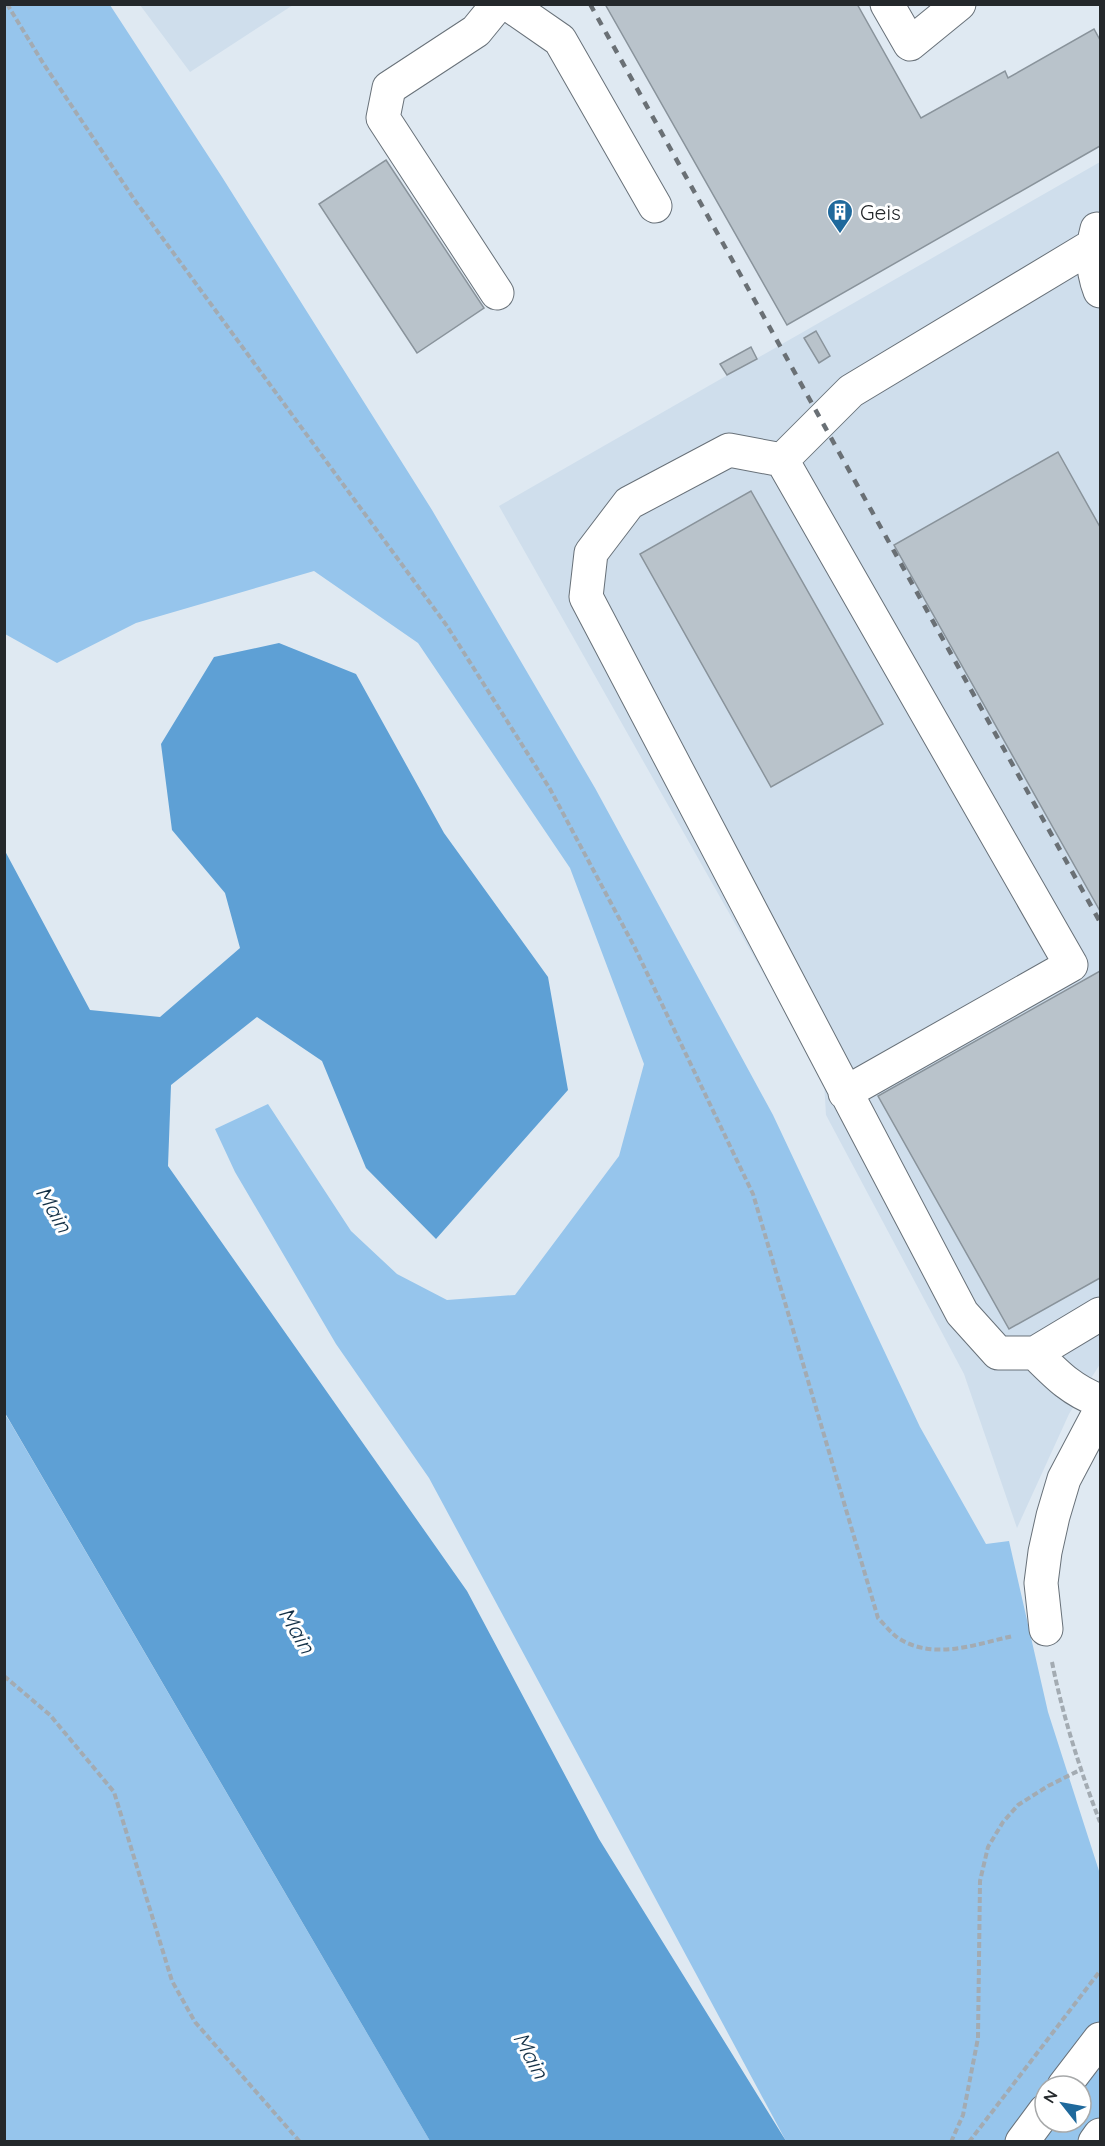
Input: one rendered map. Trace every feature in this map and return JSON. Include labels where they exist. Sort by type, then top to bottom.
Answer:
[{"type":"main road","points":[[497,293],[383,118],[389,88],[476,31],[498,4]]},
{"type":"main road","points":[[508,4],[560,40],[655,206]]},
{"type":"main road","points":[[887,4],[910,44],[958,4]]},
{"type":"main road","points":[[1096,235],[1094,274],[1101,291]]},
{"type":"main road","points":[[782,460],[851,392],[1096,235]]},
{"type":"main road","points":[[845,1093],[1071,965],[782,460],[729,450],[629,503],[591,553],[586,597],[845,1093],[962,1313],[998,1353],[1035,1353],[1101,1314]]},
{"type":"main road","points":[[1035,1353],[1065,1383],[1081,1394],[1101,1401]]},
{"type":"main road","points":[[1046,1629],[1041,1583],[1053,1516],[1064,1479],[1101,1412]]},
{"type":"main road","points":[[1073,2074],[1101,2039]]},
{"type":"main road","points":[[1022,2142],[1033,2127]]},
{"type":"main road","points":[[1095,2142],[1101,2135]]},
{"type":"path","points":[[7,4],[43,63],[136,202],[447,626],[550,789],[635,948],[753,1194],[878,1618],[897,1638],[919,1647],[946,1651],[1046,1629],[1059,1697],[1080,1770],[1101,1822]]},
{"type":"path","points":[[4,1676],[50,1715],[114,1792],[172,1981],[195,2022],[300,2142]]},
{"type":"path","points":[[951,2142],[963,2115],[978,2038],[980,1881],[988,1847],[1003,1822],[1018,1805],[1080,1770]]},
{"type":"path","points":[[969,2142],[1101,1971]]},
{"type":"shaded area","points":[[5,5],[110,5],[222,177],[432,510],[595,788],[773,1115],[920,1427],[986,1544],[1009,1541],[1048,1712],[1100,1874],[1100,2141],[786,2141],[429,1478],[336,1344],[235,1172],[215,1129],[268,1104],[351,1231],[397,1274],[447,1300],[515,1295],[619,1156],[644,1064],[570,868],[418,643],[314,571],[136,623],[57,663],[5,634]]},
{"type":"shaded area","points":[[140,5],[293,5],[190,72]]},
{"type":"shaded area","points":[[1100,162],[1100,1364],[1069,1414],[1017,1528],[964,1374],[826,1115],[824,1081],[499,506]]},
{"type":"shaded area","points":[[4,1413],[10,1422],[430,2141],[5,2141]]},
{"type":"water","name":"Main","points":[[279,643],[356,674],[444,833],[548,977],[568,1090],[436,1239],[366,1168],[322,1061],[257,1017],[171,1085],[168,1166],[467,1591],[599,1839],[786,2141],[430,2141],[5,1413],[5,851],[90,1010],[160,1017],[240,948],[225,893],[172,830],[161,744],[214,657]]},
{"type":"building","name":"Geis","points":[[605,4],[857,4],[921,118],[1005,71],[1008,78],[1094,29],[1100,40],[1100,146],[787,325]]},
{"type":"building","points":[[386,160],[484,308],[417,353],[319,204]]},
{"type":"building","points":[[816,331],[830,356],[819,363],[804,338]]},
{"type":"building","points":[[751,347],[757,359],[727,375],[720,364]]},
{"type":"building","points":[[1058,452],[1100,527],[1100,911],[894,545]]},
{"type":"building","points":[[751,491],[883,724],[771,787],[640,554]]},
{"type":"building","points":[[1100,971],[1100,1278],[1009,1329],[878,1096]]},
{"type":"railway","points":[[590,4],[1100,922]]},
{"type":"place","name":"Geis","points":[[840,235]]}]
